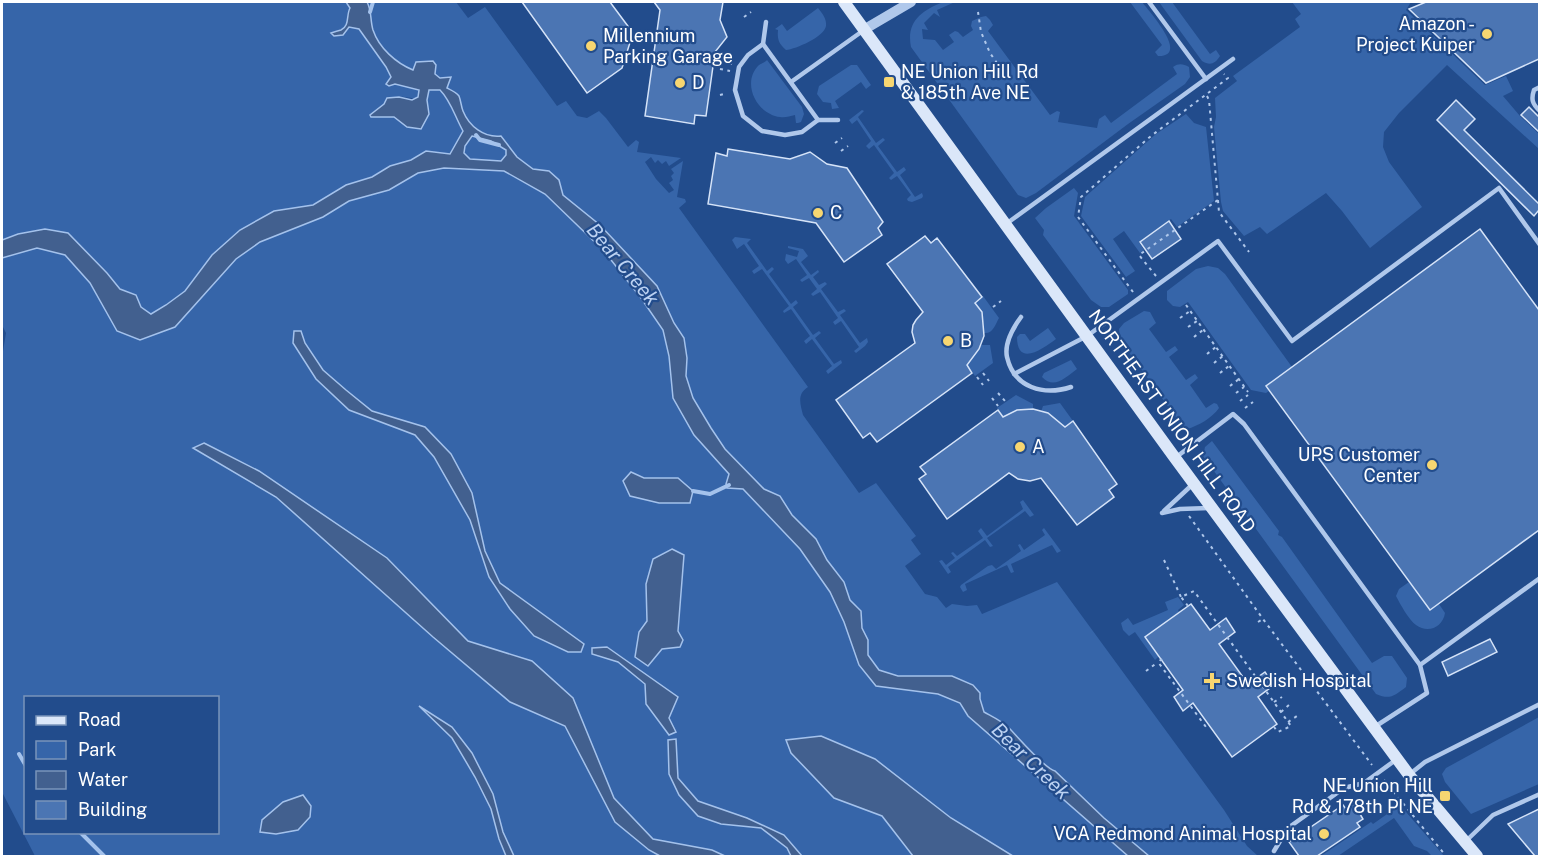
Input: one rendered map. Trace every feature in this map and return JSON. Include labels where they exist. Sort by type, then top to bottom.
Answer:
[{"type":"main road","name":"NORTHEAST UNION HILL ROAD","points":[[844,2],[1396,759],[1477,856]]},
{"type":"street","points":[[865,30],[911,2]]},
{"type":"lane","points":[[1149,2],[1206,79]]},
{"type":"lane","points":[[766,22],[763,44],[818,120]]},
{"type":"lane","points":[[791,82],[865,30]]},
{"type":"lane","points":[[763,44],[748,55],[739,67],[735,90],[743,116],[762,131],[784,135],[802,132],[818,120],[838,120]]},
{"type":"lane","points":[[1006,224],[1233,59]]},
{"type":"lane","points":[[1539,87],[1534,90],[1532,98],[1534,106],[1539,111]]},
{"type":"lane","points":[[1014,374],[1087,336],[1218,241],[1292,341],[1499,188],[1539,245]]},
{"type":"lane","points":[[1021,318],[1013,327],[1006,356],[1014,374],[1028,386],[1041,391],[1060,391],[1071,387]]},
{"type":"lane","points":[[1175,458],[1233,414],[1244,424],[1420,665],[1426,693],[1374,728]]},
{"type":"lane","points":[[1194,483],[1162,513],[1180,509],[1212,508]]},
{"type":"lane","points":[[1420,665],[1539,578]]},
{"type":"lane","points":[[1408,775],[1425,762],[1539,704]]},
{"type":"lane","points":[[1274,851],[1288,828],[1344,788],[1364,783],[1396,759]]},
{"type":"lane","points":[[1464,842],[1493,815],[1539,794]]},
{"type":"path","points":[[744,17],[751,12]]},
{"type":"path","points":[[978,12],[981,32],[990,53],[1006,76]]},
{"type":"path","points":[[722,61],[732,64]]},
{"type":"path","points":[[720,69],[730,71]]},
{"type":"path","points":[[1139,299],[1077,217],[1081,197],[1151,136],[1228,78],[1220,69]]},
{"type":"path","points":[[720,95],[730,92]]},
{"type":"path","points":[[1209,100],[1219,212],[1248,252]]},
{"type":"path","points":[[835,143],[842,138]]},
{"type":"path","points":[[841,151],[848,146]]},
{"type":"path","points":[[1161,283],[1139,255],[1218,200]]},
{"type":"path","points":[[993,307],[1001,301]]},
{"type":"path","points":[[1186,305],[1248,394],[1240,401]]},
{"type":"path","points":[[1180,318],[1190,311]]},
{"type":"path","points":[[1188,327],[1197,321]]},
{"type":"path","points":[[1194,336],[1203,330]]},
{"type":"path","points":[[1207,354],[1216,347]]},
{"type":"path","points":[[1214,363],[1222,357]]},
{"type":"path","points":[[1220,373],[1229,366]]},
{"type":"path","points":[[983,373],[989,381]]},
{"type":"path","points":[[977,377],[983,386]]},
{"type":"path","points":[[1230,386],[1239,380]]},
{"type":"path","points":[[1236,393],[1244,387]]},
{"type":"path","points":[[998,393],[1005,401]]},
{"type":"path","points":[[992,398],[998,406]]},
{"type":"path","points":[[1245,408],[1253,402]]},
{"type":"path","points":[[1188,514],[1372,765]]},
{"type":"path","points":[[1164,560],[1181,597],[1188,606]]},
{"type":"path","points":[[1181,597],[1194,591],[1291,726],[1278,732],[1274,726]]},
{"type":"path","points":[[1258,622],[1263,619]]},
{"type":"path","points":[[1146,671],[1160,661],[1206,727]]},
{"type":"path","points":[[1274,702],[1282,696]]},
{"type":"path","points":[[1281,711],[1289,705]]},
{"type":"path","points":[[1288,722],[1297,716]]},
{"type":"path","points":[[1384,780],[1446,856]]},
{"type":"green space","points":[[2,2],[346,2],[350,8],[346,24],[343,30],[335,31],[334,36],[349,27],[359,29],[386,67],[391,77],[387,84],[419,90],[419,97],[395,98],[370,115],[394,117],[407,127],[429,114],[427,100],[429,90],[440,90],[463,131],[450,155],[426,151],[411,160],[390,166],[372,177],[346,185],[313,205],[274,211],[212,255],[185,291],[151,314],[141,307],[136,295],[121,289],[68,233],[18,234],[2,240]]},
{"type":"green space","points":[[367,2],[456,2],[468,18],[485,7],[557,106],[566,101],[577,116],[587,118],[599,111],[628,147],[636,140],[639,142],[637,152],[681,158],[669,166],[666,161],[662,164],[658,160],[655,163],[651,157],[645,162],[669,193],[674,190],[669,183],[673,180],[671,176],[674,173],[671,169],[683,161],[677,197],[685,199],[686,202],[679,208],[808,387],[801,396],[803,415],[859,493],[876,483],[916,536],[911,540],[921,554],[905,566],[925,594],[937,597],[946,608],[952,604],[977,605],[982,614],[1057,582],[1224,810],[1247,846],[1258,856],[1149,856],[1104,818],[1055,771],[1038,759],[1006,726],[984,712],[980,693],[952,676],[898,676],[879,670],[868,655],[868,640],[862,628],[861,611],[850,600],[844,582],[827,560],[816,539],[792,515],[780,496],[764,489],[725,449],[693,398],[686,376],[687,358],[684,338],[614,240],[600,225],[563,195],[559,180],[533,169],[517,157],[501,136],[484,134],[472,125],[463,111],[458,96],[447,88],[449,83],[416,66],[414,70],[407,67],[389,54],[373,30]]},
{"type":"green space","points":[[943,2],[955,2],[937,10],[940,17],[934,13],[924,23],[928,30],[922,29],[923,39],[935,40],[943,50],[954,42],[949,35],[955,31],[963,37],[973,30],[972,21],[986,16],[993,25],[988,31],[1050,115],[1057,111],[1060,112],[1058,122],[1097,128],[1099,119],[1105,115],[1111,123],[1177,74],[1173,67],[1181,64],[1189,67],[1190,77],[1185,84],[1026,198],[1018,195],[911,47],[911,31],[917,18],[928,9]]},
{"type":"green space","points":[[1130,2],[1142,2],[1165,32],[1170,49],[1167,54],[1158,56],[1155,52],[1162,45]]},
{"type":"green space","points":[[1159,2],[1172,2],[1210,54],[1216,50],[1220,56],[1216,61],[1210,64],[1202,61]]},
{"type":"green space","points":[[1292,2],[1411,2],[1406,10],[1485,85],[1506,76],[1513,91],[1503,96],[1539,134],[1539,149],[1447,65],[1399,113],[1384,132],[1383,147],[1389,162],[1422,207],[1370,248],[1326,193],[1267,234],[1260,227],[1244,236],[1223,211],[1221,202],[1214,127],[1215,98],[1237,81],[1233,76],[1300,27],[1295,19],[1301,14]]},
{"type":"green space","points":[[818,8],[826,21],[824,30],[809,42],[786,50],[779,41],[778,30],[775,29],[782,24],[787,31]]},
{"type":"green space","points":[[767,60],[802,107],[804,114],[801,122],[796,123],[795,115],[782,117],[771,115],[758,104],[751,88],[751,80],[759,65]]},
{"type":"green space","points":[[851,65],[857,65],[871,85],[866,89],[861,82],[835,101],[839,108],[832,109],[831,103],[823,102],[817,94],[819,86]]},
{"type":"green space","points":[[862,110],[864,111],[858,117],[876,143],[883,138],[885,140],[878,146],[897,172],[904,167],[906,170],[900,175],[915,197],[922,193],[922,198],[912,202],[908,201],[911,195],[897,176],[891,180],[889,178],[894,173],[874,145],[869,149],[866,146],[871,141],[857,120],[852,124],[849,120]]},
{"type":"green space","points":[[1186,114],[1194,123],[1206,127],[1214,201],[1177,227],[1171,219],[1139,242],[1144,250],[1140,253],[1124,231],[1113,239],[1135,271],[1126,277],[1081,216],[1085,197],[1156,134]]},
{"type":"green space","points":[[472,136],[491,141],[506,150],[506,155],[501,161],[470,159],[464,154],[465,146]]},
{"type":"green space","points":[[444,168],[504,171],[545,194],[604,251],[663,329],[669,356],[673,398],[743,489],[800,549],[830,592],[876,686],[938,694],[960,703],[969,716],[1128,856],[35,856],[2,792],[2,353],[6,333],[2,325],[2,258],[37,248],[65,255],[90,283],[117,331],[175,327],[236,259],[260,242],[323,217],[349,201],[389,190],[418,173]]},
{"type":"green space","points":[[1074,188],[1078,193],[1074,216],[1128,290],[1128,294],[1109,307],[1101,307],[1091,300],[1043,235],[1044,230],[1035,218]]},
{"type":"green space","points":[[735,237],[751,239],[747,243],[767,271],[772,267],[774,269],[769,274],[791,304],[796,300],[798,303],[793,307],[813,335],[819,331],[821,333],[815,338],[834,364],[841,360],[842,363],[828,374],[826,371],[832,366],[812,339],[806,344],[804,341],[810,336],[791,309],[784,313],[783,311],[789,306],[762,269],[754,274],[752,271],[759,266],[744,244],[737,249],[732,240]]},
{"type":"green space","points":[[788,246],[803,249],[808,256],[801,262],[811,275],[818,270],[819,272],[813,277],[819,285],[825,282],[827,284],[821,289],[838,312],[844,309],[846,311],[840,315],[860,343],[867,338],[868,342],[856,353],[854,351],[859,347],[841,321],[835,325],[833,322],[838,318],[820,292],[813,296],[811,294],[817,289],[809,278],[802,282],[800,280],[807,275],[796,259],[788,264],[785,260],[786,254],[797,257],[799,251],[788,248]]},
{"type":"green space","points":[[1208,266],[1218,268],[1225,274],[1292,367],[1266,386],[1269,391],[1266,393],[1251,390],[1188,302],[1180,307],[1173,306],[1167,300],[1167,291],[1196,269]]},
{"type":"green space","points":[[983,296],[999,318],[987,333],[984,333],[982,312],[975,303]]},
{"type":"green space","points":[[1144,311],[1150,312],[1156,323],[1149,329],[1166,352],[1175,346],[1178,350],[1169,357],[1186,380],[1195,374],[1198,378],[1190,385],[1206,408],[1214,403],[1219,408],[1196,426],[1187,429],[1180,423],[1120,340],[1119,329],[1124,323]]},
{"type":"green space","points":[[1048,328],[1056,339],[1032,353],[1021,352],[1017,337],[1020,334],[1025,334],[1030,341]]},
{"type":"green space","points":[[981,345],[990,345],[993,363],[975,376],[967,365]]},
{"type":"green space","points":[[1071,360],[1077,369],[1060,381],[1046,381],[1042,377],[1044,373]]},
{"type":"green space","points":[[1016,395],[1033,404],[1033,409],[1003,417],[997,408]]},
{"type":"green space","points":[[1060,403],[1073,421],[1065,427],[1048,414],[1041,412],[1043,406]]},
{"type":"green space","points":[[1212,441],[1372,663],[1384,656],[1392,656],[1407,678],[1406,687],[1392,696],[1385,697],[1376,694],[1203,456],[1205,447]]},
{"type":"green space","points":[[1023,500],[1034,515],[1030,517],[1025,511],[987,538],[993,546],[990,547],[985,540],[948,567],[951,572],[948,574],[939,561],[942,560],[946,565],[955,558],[951,553],[957,556],[983,538],[978,531],[981,528],[987,536],[1023,509],[1020,502]]},
{"type":"green space","points":[[1044,528],[1061,551],[1057,553],[1052,545],[1011,564],[1014,572],[1011,573],[1007,565],[965,584],[967,590],[963,592],[961,585],[988,566],[992,565],[996,569],[1021,551],[1018,545],[1020,544],[1024,550],[1045,535],[1042,530]]},
{"type":"green space","points":[[1409,582],[1430,610],[1439,604],[1445,613],[1444,618],[1434,628],[1425,629],[1413,623],[1396,596],[1399,589]]},
{"type":"green space","points":[[1178,597],[1184,605],[1178,610],[1179,612],[1145,637],[1159,656],[1155,660],[1135,632],[1129,636],[1123,630],[1121,623],[1128,618],[1133,625],[1168,610],[1165,602]]},
{"type":"green space","points":[[1539,717],[1539,784],[1471,814],[1445,782],[1442,774],[1446,768]]},
{"type":"green space","points":[[1400,805],[1444,856],[1432,856],[1427,851],[1414,846],[1394,818],[1338,856],[1321,856],[1371,822],[1373,824]]},
{"type":"water","name":"Bear Creek","points":[[346,2],[367,2],[376,37],[384,49],[400,63],[413,70],[416,62],[433,61],[436,65],[435,74],[440,78],[451,77],[447,88],[459,96],[469,122],[483,133],[501,136],[517,157],[533,169],[549,171],[559,180],[563,195],[600,225],[657,286],[674,323],[684,338],[687,358],[686,376],[693,398],[725,449],[764,489],[780,496],[792,515],[816,539],[827,560],[844,582],[850,600],[861,611],[862,628],[868,640],[868,655],[879,670],[898,676],[952,676],[973,685],[980,693],[984,712],[1006,726],[1038,759],[1055,771],[1104,818],[1149,856],[1128,856],[968,716],[960,703],[938,694],[876,686],[859,665],[844,622],[830,592],[800,549],[743,489],[727,488],[729,474],[694,435],[673,398],[669,356],[663,330],[641,298],[604,251],[545,194],[504,171],[444,168],[418,173],[389,190],[349,201],[323,217],[260,242],[236,259],[175,327],[140,340],[117,331],[90,283],[65,255],[37,248],[2,258],[2,240],[18,234],[45,229],[68,233],[120,289],[136,295],[141,307],[151,314],[185,291],[212,255],[240,230],[274,211],[313,205],[346,185],[372,177],[390,166],[411,160],[426,151],[450,154],[463,131],[450,104],[440,90],[429,90],[427,100],[429,114],[421,129],[407,127],[394,117],[371,117],[370,115],[384,104],[387,98],[399,97],[412,100],[418,97],[419,90],[386,84],[391,77],[359,29],[349,27],[343,35],[334,36],[331,33],[346,26],[350,8]],"holes":[[[472,136],[491,141],[506,150],[506,155],[501,161],[470,159],[464,153],[465,146]]]},
{"type":"water","points":[[294,331],[301,331],[305,343],[323,370],[372,411],[425,427],[451,454],[472,493],[485,551],[500,583],[584,644],[581,652],[568,652],[534,636],[510,609],[489,577],[470,520],[434,457],[415,435],[349,410],[316,379],[293,343]]},
{"type":"water","points":[[204,443],[259,471],[387,558],[468,641],[532,661],[573,698],[614,798],[653,839],[712,850],[725,856],[660,856],[649,850],[615,822],[565,726],[510,702],[433,637],[276,497],[193,448]]},
{"type":"water","points":[[631,472],[644,478],[678,478],[693,491],[690,503],[659,503],[630,496],[623,481]]},
{"type":"water","points":[[672,549],[684,555],[678,631],[683,640],[680,647],[662,649],[648,666],[635,657],[639,632],[647,621],[646,584],[653,559]]},
{"type":"water","points":[[607,647],[678,697],[669,718],[676,732],[669,735],[646,704],[645,684],[618,662],[592,654],[592,648]]},
{"type":"water","points":[[419,706],[452,727],[472,753],[493,794],[503,832],[514,856],[506,856],[491,809],[452,738]]},
{"type":"water","points":[[821,736],[875,759],[951,818],[1013,856],[913,856],[882,816],[834,798],[791,753],[786,740]]},
{"type":"water","points":[[676,739],[678,778],[698,801],[747,818],[784,835],[802,856],[791,856],[787,848],[761,828],[721,824],[698,816],[679,795],[669,774],[668,740]]},
{"type":"water","points":[[303,795],[311,806],[310,817],[298,830],[276,834],[260,832],[262,820],[283,802]]},
{"type":"building","name":"Millennium Parking Garage","points":[[522,2],[610,2],[633,33],[622,68],[587,93]]},
{"type":"building","name":"D","points":[[654,2],[723,2],[720,20],[727,37],[715,52],[706,116],[695,115],[694,124],[645,116],[660,10]]},
{"type":"building","name":"Amazon - Project Kuiper","points":[[1426,2],[1539,2],[1539,59],[1486,83],[1409,9]]},
{"type":"building","points":[[1456,100],[1475,119],[1464,130],[1539,204],[1539,210],[1534,216],[1437,120]]},
{"type":"building","points":[[1529,107],[1539,117],[1539,132],[1521,115]]},
{"type":"building","name":"C","points":[[728,149],[790,159],[810,152],[827,164],[847,168],[883,222],[878,228],[882,235],[844,262],[816,223],[708,204],[716,153],[727,156]]},
{"type":"building","points":[[1169,221],[1181,239],[1152,259],[1140,242]]},
{"type":"building","name":"UPS Customer Center","points":[[1480,229],[1539,310],[1539,530],[1430,610],[1266,386]]},
{"type":"building","name":"B","points":[[925,236],[931,243],[937,238],[982,297],[975,303],[982,312],[984,336],[979,349],[967,365],[972,373],[877,442],[870,433],[863,438],[836,400],[915,343],[913,325],[923,312],[887,264]]},
{"type":"building","name":"A","points":[[1033,409],[1048,413],[1065,427],[1073,421],[1117,484],[1109,490],[1114,497],[1077,525],[1041,478],[1030,481],[1018,479],[1009,473],[947,519],[919,479],[926,474],[920,467],[998,410],[1003,417],[1017,410]]},
{"type":"building","name":"Swedish Hospital","points":[[1191,604],[1210,630],[1226,618],[1235,632],[1219,644],[1248,684],[1265,672],[1274,685],[1258,697],[1277,724],[1232,757],[1193,703],[1183,711],[1174,697],[1183,690],[1145,637]]},
{"type":"building","points":[[1490,639],[1497,652],[1448,676],[1442,662]]},
{"type":"building","name":"VCA Redmond Animal Hospital","points":[[1354,804],[1363,819],[1357,823],[1360,827],[1317,856],[1299,856],[1289,842],[1343,805],[1346,809]]},
{"type":"building","points":[[1539,809],[1539,856],[1535,856],[1508,824]]},
{"type":"waterway","points":[[370,12],[373,2]]},
{"type":"waterway","points":[[476,135],[480,140],[499,145]]},
{"type":"waterway","points":[[693,491],[710,494],[729,485]]},
{"type":"waterway","points":[[19,754],[24,763]]},
{"type":"waterway","points":[[82,834],[104,856]]},
{"type":"place","name":"Amazon - Project Kuiper","points":[[1487,34]]},
{"type":"place","name":"Millennium Parking Garage","points":[[591,46]]},
{"type":"place","name":"NE Union Hill Rd & 185th Ave NE","points":[[889,82]]},
{"type":"place","name":"D","points":[[680,83]]},
{"type":"place","name":"C","points":[[818,213]]},
{"type":"place","name":"B","points":[[948,341]]},
{"type":"place","name":"A","points":[[1020,447]]},
{"type":"place","name":"UPS Customer Center","points":[[1432,465]]},
{"type":"place","name":"Swedish Hospital","points":[[1212,681]]},
{"type":"place","name":"NE Union Hill Rd & 178th Pl NE","points":[[1445,796]]},
{"type":"place","name":"VCA Redmond Animal Hospital","points":[[1324,834]]}]
